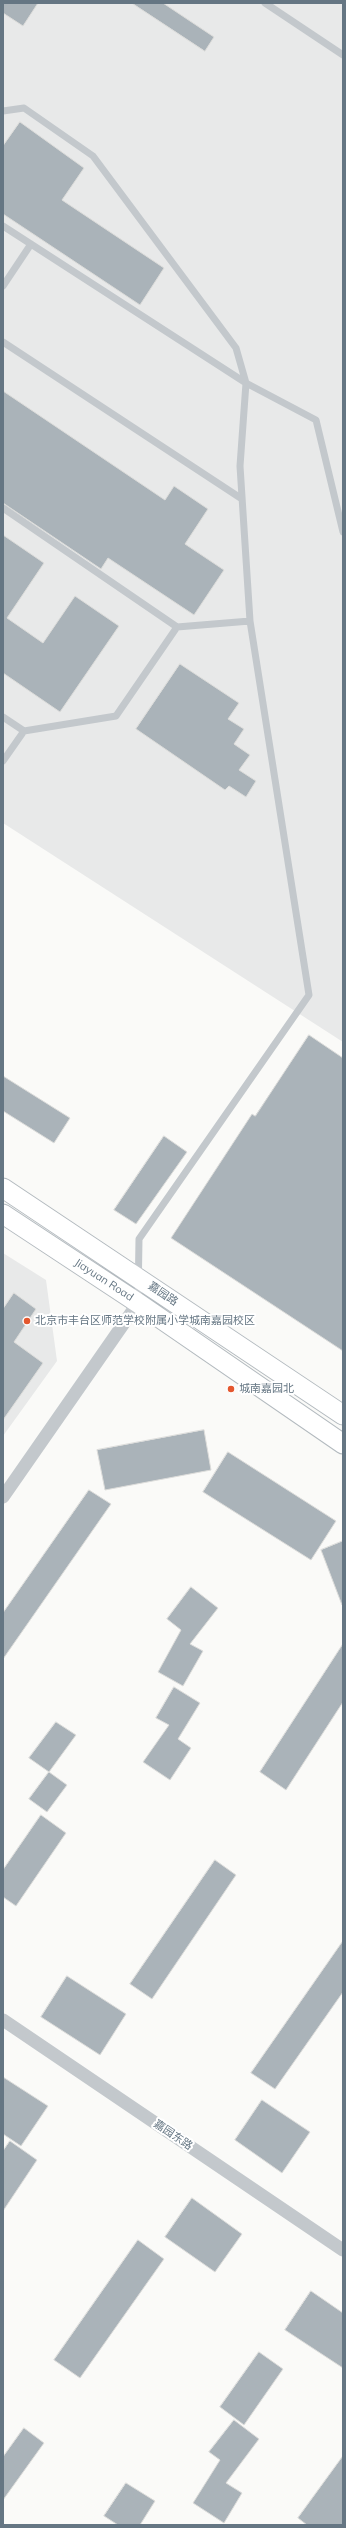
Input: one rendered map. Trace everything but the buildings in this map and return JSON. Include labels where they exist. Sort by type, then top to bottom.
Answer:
[{"type":"main road","name":"嘉园路","points":[[3,1188],[343,1415]]},
{"type":"main road","name":"Jiayuan Road","points":[[3,1214],[138,1303],[343,1444]]},
{"type":"street","points":[[3,1497],[138,1303]]},
{"type":"street","name":"嘉园东路","points":[[3,2020],[343,2250]]},
{"type":"lane","points":[[265,3],[343,56]]},
{"type":"lane","points":[[3,111],[24,108],[93,156],[236,348],[246,383],[240,459],[250,621],[309,995],[139,1239],[138,1303]]},
{"type":"lane","points":[[3,226],[246,383],[316,420],[343,532]]},
{"type":"lane","points":[[3,286],[31,244]]},
{"type":"lane","points":[[3,342],[242,499]]},
{"type":"lane","points":[[3,508],[177,627],[250,621]]},
{"type":"lane","points":[[3,717],[24,731],[116,716],[177,627]]},
{"type":"lane","points":[[3,761],[24,731]]},
{"type":"shaded area","points":[[3,3],[343,3],[343,1042],[3,823]]},
{"type":"shaded area","name":"北京市丰台区师范学校附属小学城南嘉园校区","points":[[3,1253],[46,1280],[57,1361],[3,1436]]},
{"type":"place","name":"北京市丰台区师范学校附属小学城南嘉园校区","points":[[27,1321]]},
{"type":"place","name":"城南嘉园北","points":[[231,1389]]}]
